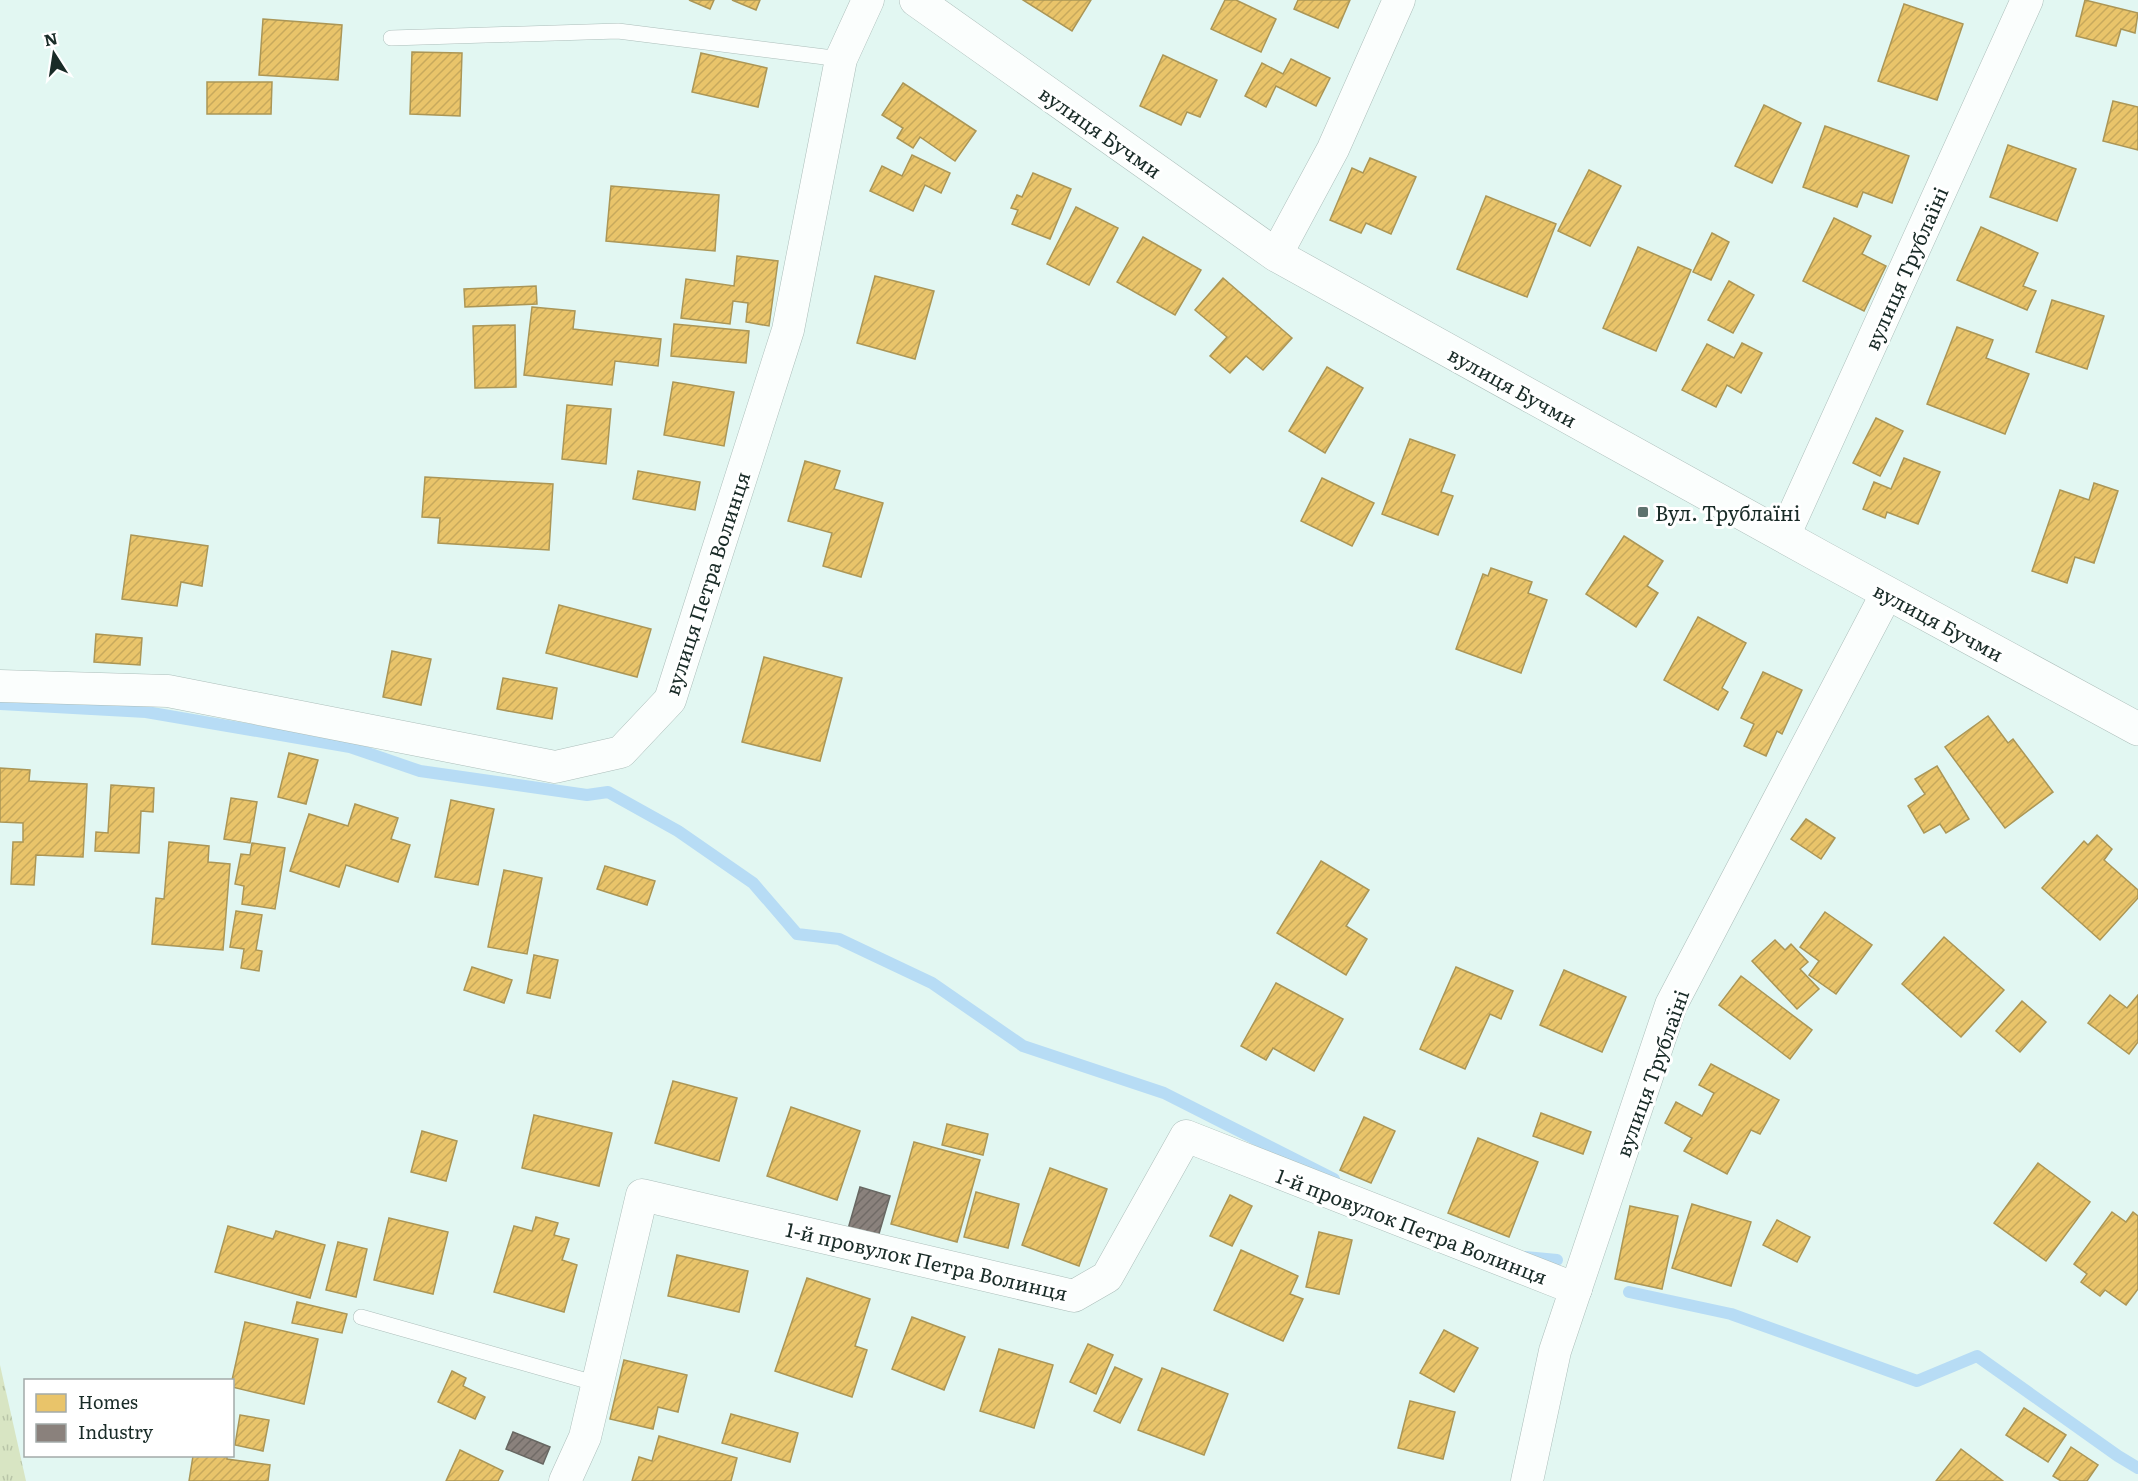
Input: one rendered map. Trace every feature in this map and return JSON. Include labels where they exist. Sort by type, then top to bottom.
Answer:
[{"type":"street","name":"вулиця Петра Волинця","points":[[0,686],[168,691],[555,767],[621,752],[670,700],[788,330],[841,59],[868,0]]},
{"type":"street","name":"вулиця Бучми","points":[[916,0],[1276,255],[2138,729]]},
{"type":"street","points":[[1276,255],[1333,149],[1399,0]]},
{"type":"street","name":"вулиця Трублаїні","points":[[1784,536],[2027,0]]},
{"type":"street","name":"вулиця Трублаїні","points":[[1527,1481],[1555,1351],[1671,1005],[1887,593]]},
{"type":"street","name":"1-й провулок Петра Волинця","points":[[565,1481],[585,1437],[642,1195],[1074,1296],[1107,1277],[1186,1136],[1576,1289]]},
{"type":"lane","points":[[391,38],[618,31],[841,59]]},
{"type":"lane","points":[[361,1317],[598,1384]]},
{"type":"green space","points":[[0,1365],[26,1481],[0,1481]]},
{"type":"building: Homes","points":[[689,0],[714,0],[710,9]]},
{"type":"building: Homes","points":[[732,0],[760,0],[756,10]]},
{"type":"building: Homes","points":[[1023,0],[1091,0],[1072,31]]},
{"type":"building: Homes","points":[[1225,0],[1236,0],[1276,19],[1261,52],[1211,29]]},
{"type":"building: Homes","points":[[1298,0],[1350,0],[1338,28],[1294,9]]},
{"type":"building: Homes","points":[[2085,0],[2138,13],[2135,33],[2121,29],[2116,46],[2076,36]]},
{"type":"building: Homes","points":[[1904,4],[1963,24],[1937,100],[1878,81]]},
{"type":"building: Homes","points":[[263,19],[342,25],[338,80],[259,75]]},
{"type":"building: Homes","points":[[412,52],[462,53],[460,116],[410,114]]},
{"type":"building: Homes","points":[[701,53],[767,68],[758,107],[692,92]]},
{"type":"building: Homes","points":[[1163,55],[1217,80],[1200,117],[1187,112],[1181,125],[1140,106]]},
{"type":"building: Homes","points":[[1291,59],[1330,78],[1316,106],[1276,86],[1266,107],[1245,96],[1262,63],[1283,74]]},
{"type":"building: Homes","points":[[207,82],[272,82],[271,114],[207,114]]},
{"type":"building: Homes","points":[[903,83],[976,131],[955,161],[920,137],[913,148],[897,138],[903,128],[882,115]]},
{"type":"building: Homes","points":[[2113,101],[2138,107],[2138,150],[2103,141]]},
{"type":"building: Homes","points":[[1764,105],[1801,123],[1772,183],[1735,166]]},
{"type":"building: Homes","points":[[1825,126],[1909,156],[1892,203],[1863,192],[1857,207],[1803,187]]},
{"type":"building: Homes","points":[[2008,145],[2076,169],[2057,221],[1990,197]]},
{"type":"building: Homes","points":[[912,155],[950,173],[941,193],[925,185],[913,211],[870,191],[882,166],[902,176]]},
{"type":"building: Homes","points":[[1370,158],[1416,177],[1391,234],[1366,223],[1361,233],[1330,220],[1352,168],[1363,173]]},
{"type":"building: Homes","points":[[1589,170],[1621,186],[1590,246],[1558,231]]},
{"type":"building: Homes","points":[[1033,173],[1071,189],[1050,239],[1012,224],[1018,210],[1011,208],[1017,195],[1022,197]]},
{"type":"building: Homes","points":[[611,186],[719,195],[715,251],[606,241]]},
{"type":"building: Homes","points":[[1486,196],[1556,224],[1527,297],[1457,269]]},
{"type":"building: Homes","points":[[1076,207],[1118,228],[1089,285],[1047,264]]},
{"type":"building: Homes","points":[[1834,218],[1871,236],[1862,254],[1886,266],[1864,311],[1803,281]]},
{"type":"building: Homes","points":[[1981,227],[2038,253],[2023,286],[2036,291],[2027,310],[1957,280]]},
{"type":"building: Homes","points":[[1712,233],[1729,242],[1711,280],[1693,272]]},
{"type":"building: Homes","points":[[1143,237],[1201,270],[1175,315],[1117,282]]},
{"type":"building: Homes","points":[[1638,247],[1691,270],[1656,351],[1603,328]]},
{"type":"building: Homes","points":[[737,256],[778,261],[769,326],[746,322],[748,303],[733,301],[730,324],[681,318],[686,279],[734,286]]},
{"type":"building: Homes","points":[[875,276],[934,291],[915,359],[857,343]]},
{"type":"building: Homes","points":[[1223,278],[1292,338],[1263,370],[1246,356],[1230,373],[1210,356],[1227,337],[1195,310]]},
{"type":"building: Homes","points":[[1729,281],[1754,295],[1733,333],[1708,320]]},
{"type":"building: Homes","points":[[536,286],[537,304],[465,307],[464,289]]},
{"type":"building: Homes","points":[[2052,300],[2104,316],[2087,369],[2036,352]]},
{"type":"building: Homes","points":[[532,307],[575,311],[573,329],[661,339],[658,366],[615,361],[612,385],[524,375]]},
{"type":"building: Homes","points":[[674,324],[749,331],[746,363],[671,356]]},
{"type":"building: Homes","points":[[515,325],[516,387],[475,388],[473,326]]},
{"type":"building: Homes","points":[[1957,327],[1993,340],[1986,358],[2029,374],[2005,434],[1927,404]]},
{"type":"building: Homes","points":[[1742,343],[1762,353],[1741,393],[1727,385],[1716,407],[1682,390],[1707,344],[1734,358]]},
{"type":"building: Homes","points":[[1327,367],[1363,388],[1325,453],[1289,431]]},
{"type":"building: Homes","points":[[673,382],[734,392],[724,446],[664,435]]},
{"type":"building: Homes","points":[[567,405],[611,409],[606,464],[562,459]]},
{"type":"building: Homes","points":[[1876,418],[1903,431],[1880,476],[1853,463]]},
{"type":"building: Homes","points":[[1410,439],[1455,455],[1441,492],[1453,496],[1438,535],[1382,514]]},
{"type":"building: Homes","points":[[1904,458],[1940,472],[1918,524],[1887,512],[1885,518],[1863,509],[1874,482],[1891,489]]},
{"type":"building: Homes","points":[[805,461],[840,471],[834,489],[883,503],[861,577],[823,566],[832,533],[788,521]]},
{"type":"building: Homes","points":[[638,471],[700,482],[695,510],[633,499]]},
{"type":"building: Homes","points":[[425,477],[553,484],[549,550],[438,543],[440,518],[422,517]]},
{"type":"building: Homes","points":[[1322,478],[1374,503],[1352,546],[1301,521]]},
{"type":"building: Homes","points":[[2094,483],[2118,491],[2094,563],[2075,557],[2067,583],[2032,571],[2060,490],[2089,500]]},
{"type":"building: Homes","points":[[131,535],[208,546],[202,586],[181,582],[177,606],[122,599]]},
{"type":"building: Homes","points":[[1624,536],[1663,561],[1647,586],[1658,593],[1636,627],[1586,594]]},
{"type":"building: Homes","points":[[1491,568],[1532,582],[1528,593],[1547,600],[1521,673],[1456,649],[1483,574],[1488,576]]},
{"type":"building: Homes","points":[[559,605],[651,629],[637,677],[546,653]]},
{"type":"building: Homes","points":[[1698,617],[1746,643],[1722,688],[1728,692],[1718,710],[1664,680]]},
{"type":"building: Homes","points":[[96,634],[142,638],[140,665],[94,662]]},
{"type":"building: Homes","points":[[392,651],[431,659],[421,705],[383,697]]},
{"type":"building: Homes","points":[[764,657],[842,678],[820,761],[742,742]]},
{"type":"building: Homes","points":[[1763,672],[1802,690],[1782,734],[1777,731],[1766,756],[1744,746],[1754,724],[1741,718]]},
{"type":"building: Homes","points":[[503,678],[557,688],[552,719],[497,709]]},
{"type":"building: Homes","points":[[1988,716],[2008,743],[2013,739],[2053,792],[2005,828],[1945,747]]},
{"type":"building: Homes","points":[[289,753],[318,760],[306,804],[278,797]]},
{"type":"building: Homes","points":[[1937,766],[1969,819],[1946,833],[1940,824],[1924,833],[1908,806],[1925,794],[1915,779]]},
{"type":"building: Homes","points":[[0,768],[30,770],[29,781],[87,784],[83,857],[36,855],[34,885],[11,884],[13,842],[23,842],[23,823],[0,822]]},
{"type":"building: Homes","points":[[111,785],[154,788],[153,812],[141,811],[139,853],[95,851],[96,832],[108,833]]},
{"type":"building: Homes","points":[[231,798],[257,802],[250,843],[224,839]]},
{"type":"building: Homes","points":[[451,800],[494,809],[478,885],[435,877]]},
{"type":"building: Homes","points":[[355,804],[398,818],[391,839],[410,845],[398,882],[346,865],[339,887],[290,871],[309,814],[348,826]]},
{"type":"building: Homes","points":[[1806,819],[1835,838],[1821,859],[1791,839]]},
{"type":"building: Homes","points":[[2097,835],[2112,849],[2104,860],[2138,890],[2138,898],[2100,940],[2042,888],[2084,841],[2088,845]]},
{"type":"building: Homes","points":[[169,842],[209,846],[208,862],[230,864],[223,950],[152,944],[156,898],[164,899]]},
{"type":"building: Homes","points":[[252,843],[285,848],[275,909],[242,904],[244,886],[235,884],[241,854],[250,855]]},
{"type":"building: Homes","points":[[1321,861],[1369,890],[1346,926],[1367,939],[1346,975],[1277,933]]},
{"type":"building: Homes","points":[[605,866],[655,881],[647,905],[597,889]]},
{"type":"building: Homes","points":[[504,870],[542,878],[527,954],[488,947]]},
{"type":"building: Homes","points":[[236,911],[262,915],[256,950],[262,951],[259,971],[241,968],[244,949],[230,947]]},
{"type":"building: Homes","points":[[1825,912],[1872,945],[1836,994],[1809,975],[1819,961],[1800,947]]},
{"type":"building: Homes","points":[[1944,937],[2004,990],[1961,1037],[1902,984]]},
{"type":"building: Homes","points":[[1775,940],[1785,950],[1791,944],[1808,962],[1800,969],[1819,989],[1797,1009],[1752,961]]},
{"type":"building: Homes","points":[[534,955],[558,960],[550,998],[527,993]]},
{"type":"building: Homes","points":[[472,967],[512,980],[504,1003],[464,990]]},
{"type":"building: Homes","points":[[1456,967],[1513,991],[1501,1019],[1490,1014],[1465,1069],[1420,1049]]},
{"type":"building: Homes","points":[[1564,970],[1626,997],[1602,1052],[1540,1025]]},
{"type":"building: Homes","points":[[1741,976],[1812,1030],[1790,1059],[1719,1005]]},
{"type":"building: Homes","points":[[1276,983],[1343,1019],[1314,1071],[1273,1048],[1266,1060],[1241,1046]]},
{"type":"building: Homes","points":[[2110,995],[2127,1008],[2138,995],[2138,1042],[2129,1054],[2088,1023]]},
{"type":"building: Homes","points":[[2022,1001],[2046,1022],[2020,1052],[1996,1031]]},
{"type":"building: Homes","points":[[1711,1064],[1779,1100],[1760,1134],[1751,1130],[1727,1174],[1684,1151],[1692,1138],[1665,1123],[1676,1102],[1702,1116],[1714,1093],[1699,1085]]},
{"type":"building: Homes","points":[[673,1081],[737,1098],[719,1161],[655,1143]]},
{"type":"building: Homes","points":[[791,1107],[860,1131],[837,1200],[767,1176]]},
{"type":"building: Homes","points":[[1541,1113],[1591,1132],[1583,1154],[1533,1136]]},
{"type":"building: Homes","points":[[534,1115],[612,1133],[599,1186],[522,1168]]},
{"type":"building: Homes","points":[[1364,1117],[1395,1131],[1371,1183],[1340,1170]]},
{"type":"building: Homes","points":[[947,1124],[988,1134],[983,1155],[942,1145]]},
{"type":"building: Homes","points":[[422,1131],[457,1141],[446,1181],[411,1172]]},
{"type":"building: Homes","points":[[1478,1138],[1538,1162],[1509,1237],[1448,1213]]},
{"type":"building: Homes","points":[[914,1142],[980,1160],[957,1242],[891,1224]]},
{"type":"building: Homes","points":[[2038,1163],[2090,1202],[2046,1261],[1994,1223]]},
{"type":"building: Homes","points":[[1050,1168],[1107,1189],[1079,1266],[1022,1245]]},
{"type":"building: Homes","points":[[976,1192],[1019,1204],[1008,1248],[964,1237]]},
{"type":"building: Homes","points":[[1230,1195],[1252,1206],[1232,1246],[1210,1236]]},
{"type":"building: Homes","points":[[1692,1204],[1751,1222],[1731,1286],[1672,1268]]},
{"type":"building: Homes","points":[[1630,1206],[1678,1216],[1662,1289],[1615,1279]]},
{"type":"building: Homes","points":[[2112,1212],[2126,1222],[2133,1212],[2138,1216],[2138,1289],[2126,1305],[2105,1290],[2100,1296],[2081,1282],[2087,1274],[2074,1264]]},
{"type":"building: Homes","points":[[536,1217],[558,1223],[554,1235],[569,1239],[562,1260],[577,1265],[564,1312],[494,1292],[514,1226],[532,1231]]},
{"type":"building: Homes","points":[[389,1218],[448,1232],[433,1294],[374,1280]]},
{"type":"building: Homes","points":[[1777,1220],[1810,1237],[1797,1262],[1763,1245]]},
{"type":"building: Homes","points":[[228,1226],[273,1239],[276,1231],[325,1245],[310,1298],[215,1272]]},
{"type":"building: Homes","points":[[1319,1232],[1352,1240],[1339,1294],[1306,1287]]},
{"type":"building: Homes","points":[[338,1242],[367,1249],[356,1297],[326,1290]]},
{"type":"building: Homes","points":[[1241,1250],[1298,1276],[1290,1294],[1303,1299],[1283,1341],[1214,1310]]},
{"type":"building: Homes","points":[[677,1255],[748,1271],[739,1312],[668,1296]]},
{"type":"building: Homes","points":[[807,1278],[870,1299],[855,1346],[867,1350],[852,1397],[775,1371]]},
{"type":"building: Homes","points":[[297,1302],[347,1314],[342,1333],[292,1323]]},
{"type":"building: Homes","points":[[912,1317],[965,1337],[944,1390],[892,1369]]},
{"type":"building: Homes","points":[[245,1322],[318,1339],[304,1404],[234,1387],[232,1379]]},
{"type":"building: Homes","points":[[1444,1330],[1478,1348],[1454,1392],[1420,1373]]},
{"type":"building: Homes","points":[[1088,1344],[1113,1355],[1096,1394],[1070,1382]]},
{"type":"building: Homes","points":[[999,1349],[1053,1365],[1034,1428],[980,1411]]},
{"type":"building: Homes","points":[[624,1360],[687,1375],[678,1412],[658,1407],[653,1429],[610,1419]]},
{"type":"building: Homes","points":[[1115,1367],[1142,1379],[1120,1423],[1094,1411]]},
{"type":"building: Homes","points":[[1162,1368],[1228,1394],[1204,1455],[1138,1430]]},
{"type":"building: Homes","points":[[452,1371],[466,1378],[463,1386],[485,1397],[475,1419],[438,1402]]},
{"type":"building: Homes","points":[[1410,1401],[1455,1412],[1443,1459],[1398,1448]]},
{"type":"building: Homes","points":[[2024,1408],[2066,1435],[2048,1462],[2006,1435]]},
{"type":"building: Homes","points":[[731,1414],[798,1433],[790,1462],[722,1443]]},
{"type":"building: Homes","points":[[240,1415],[269,1420],[263,1451],[235,1445]]},
{"type":"building: Homes","points":[[659,1436],[737,1458],[731,1481],[632,1481],[639,1457],[652,1461]]},
{"type":"building: Homes","points":[[2071,1447],[2098,1465],[2087,1481],[2061,1481],[2053,1476]]},
{"type":"building: Homes","points":[[1961,1449],[2003,1481],[1936,1481]]},
{"type":"building: Homes","points":[[460,1450],[503,1471],[498,1481],[446,1481]]},
{"type":"building: Homes","points":[[193,1457],[227,1457],[227,1459],[270,1465],[268,1481],[189,1481]]},
{"type":"building: Industry","points":[[860,1187],[890,1196],[878,1237],[848,1229]]},
{"type":"building: Industry","points":[[513,1432],[550,1447],[543,1464],[506,1449]]},
{"type":"waterway","points":[[0,704],[146,712],[350,747],[420,771],[587,795],[608,792],[678,831],[753,883],[797,934],[839,939],[932,983],[1023,1046],[1164,1093],[1334,1179]]},
{"type":"waterway","points":[[1525,1257],[1557,1260]]},
{"type":"waterway","points":[[1629,1292],[1731,1314],[1917,1381],[1977,1356],[2138,1468]]},
{"type":"place","name":"Вул. Трублаїні","points":[[1643,512]]}]
